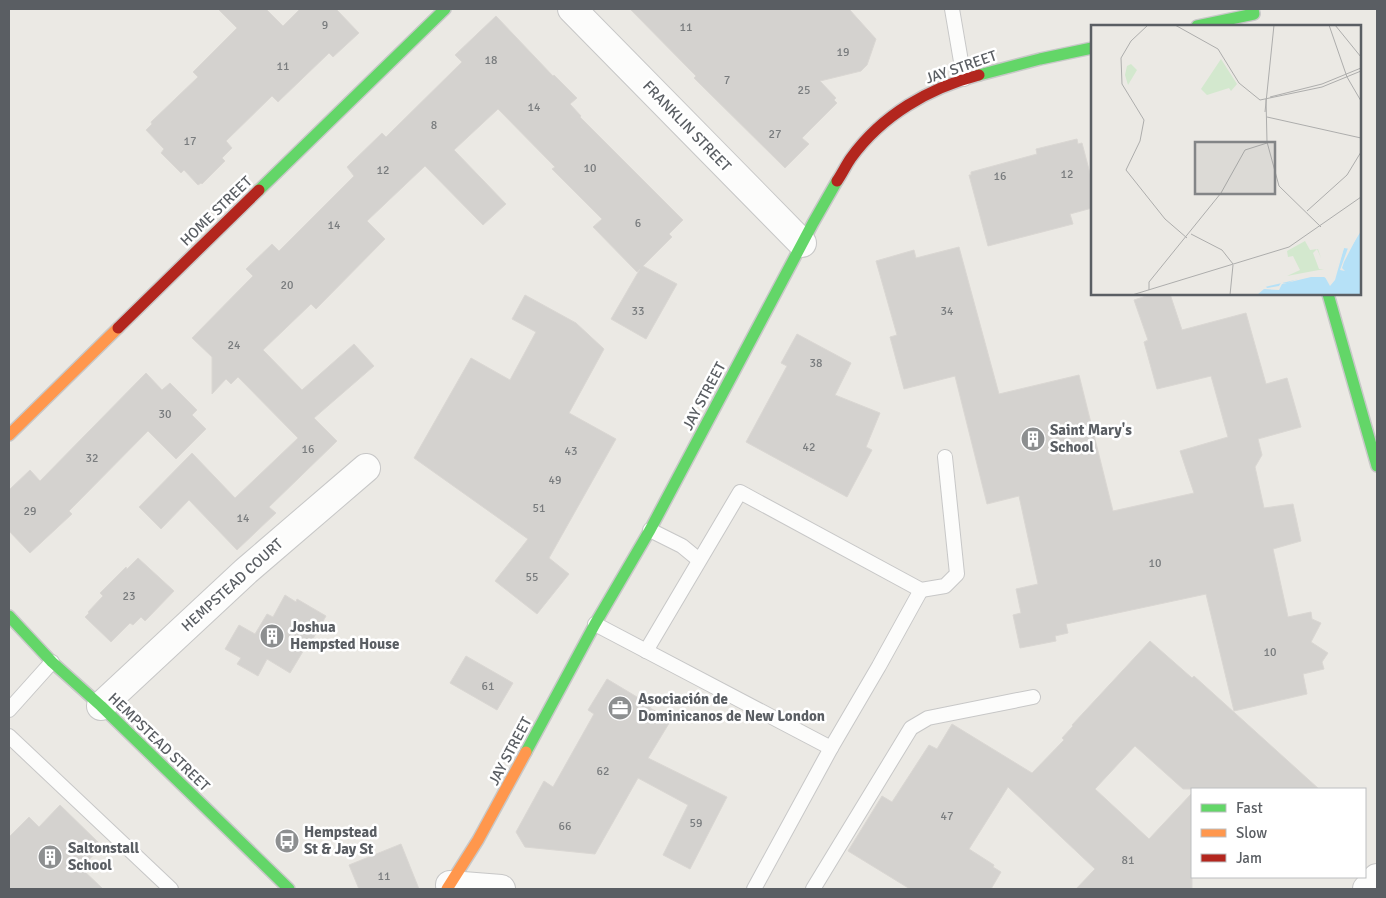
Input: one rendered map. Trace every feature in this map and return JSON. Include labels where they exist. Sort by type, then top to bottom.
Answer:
[{"type":"main road","name":"HOME STREET","points":[[9,435],[445,9]]},
{"type":"main road","points":[[1202,25],[1254,16]]},
{"type":"main road","name":"JAY STREET","points":[[448,887],[478,840],[595,624],[650,530],[802,244],[851,158],[878,127],[900,110],[924,96],[964,79],[1040,59],[1091,48]]},
{"type":"main road","points":[[1328,295],[1377,466]]},
{"type":"main road","name":"HEMPSTEAD STREET","points":[[9,617],[52,662],[101,706],[289,889]]},
{"type":"street","name":"FRANKLIN STREET","points":[[572,9],[802,244]]},
{"type":"street","name":"HEMPSTEAD COURT","points":[[101,706],[246,571],[366,468]]},
{"type":"street","points":[[1367,889],[1377,878]]},
{"type":"street","points":[[448,887],[501,889]]},
{"type":"lane","points":[[952,9],[964,79]]},
{"type":"lane","points":[[646,651],[740,492],[921,590],[945,586],[957,574],[945,457]]},
{"type":"lane","points":[[650,530],[682,546],[699,560]]},
{"type":"lane","points":[[754,889],[831,748],[880,666],[921,590]]},
{"type":"lane","points":[[595,624],[831,748]]},
{"type":"lane","points":[[9,710],[52,662]]},
{"type":"lane","points":[[813,889],[911,728],[928,718],[1033,697]]},
{"type":"lane","points":[[9,736],[171,889]]},
{"type":"building","points":[[218,9],[266,9],[283,26],[300,9],[336,9],[359,33],[333,57],[329,53],[278,102],[272,96],[226,141],[232,148],[222,158],[225,161],[202,184],[198,185],[184,170],[181,173],[161,153],[164,149],[146,130],[152,124],[151,122],[198,77],[193,72],[237,28]]},
{"type":"building","points":[[630,9],[849,9],[876,39],[867,65],[861,71],[820,81],[836,98],[834,100],[837,103],[802,138],[809,144],[785,168],[694,78],[696,76]]},
{"type":"building","points":[[496,16],[553,76],[577,98],[570,104],[580,117],[683,220],[669,234],[672,237],[643,266],[677,284],[646,339],[611,319],[640,269],[637,272],[593,227],[602,219],[552,169],[555,167],[498,109],[454,150],[506,204],[483,225],[425,166],[367,221],[385,239],[316,309],[311,304],[263,350],[302,390],[354,344],[374,366],[314,418],[337,441],[269,507],[276,513],[237,550],[189,500],[161,529],[139,507],[192,453],[235,498],[298,438],[238,377],[231,384],[226,379],[212,394],[212,357],[192,338],[253,276],[246,269],[272,244],[279,251],[354,176],[347,167],[382,133],[386,137],[462,62],[455,55]]},
{"type":"building","points":[[1077,139],[1078,144],[1082,143],[1091,177],[1091,208],[1070,214],[1073,224],[988,246],[969,175],[971,175],[971,172],[1037,154],[1036,149]]},
{"type":"building","points":[[959,247],[999,394],[1079,375],[1113,511],[1194,493],[1180,451],[1228,437],[1211,376],[1157,389],[1144,342],[1148,340],[1134,300],[1149,295],[1170,295],[1182,330],[1246,313],[1266,384],[1287,378],[1301,427],[1258,439],[1262,455],[1255,467],[1264,508],[1293,504],[1301,541],[1273,549],[1288,617],[1311,612],[1312,619],[1321,623],[1311,642],[1328,653],[1322,662],[1324,669],[1303,674],[1307,694],[1234,711],[1206,594],[1066,624],[1068,633],[1055,636],[1056,641],[1020,648],[1013,615],[1021,613],[1016,589],[1038,584],[1019,496],[987,504],[955,376],[904,389],[890,337],[897,335],[876,261],[914,250],[916,258]]},
{"type":"building","points":[[525,295],[576,323],[604,349],[569,413],[616,439],[549,558],[569,574],[537,614],[495,581],[528,539],[414,458],[471,358],[510,380],[536,332],[512,319]]},
{"type":"building","points":[[797,334],[851,363],[835,395],[880,413],[866,447],[872,450],[847,497],[746,442],[787,366],[781,363]]},
{"type":"building","points":[[146,373],[162,390],[170,383],[197,410],[192,415],[206,429],[176,459],[148,431],[69,511],[72,514],[30,553],[9,531],[9,490],[30,470],[40,481]]},
{"type":"building","points":[[138,558],[174,591],[145,621],[141,617],[133,625],[130,623],[111,642],[85,617],[103,596],[100,593],[126,567],[127,569]]},
{"type":"building","name":"Joshua Hempsted House","points":[[285,595],[296,602],[297,599],[326,616],[307,649],[305,648],[290,673],[267,659],[258,676],[237,664],[241,658],[225,649],[239,625],[255,634],[267,614],[273,617]]},
{"type":"building","points":[[1150,641],[1192,678],[1194,676],[1318,788],[1183,789],[1135,746],[1095,789],[1149,839],[1191,794],[1192,889],[1076,889],[1095,869],[1008,787],[969,849],[994,865],[993,867],[1001,872],[991,889],[910,889],[848,851],[882,796],[892,802],[929,745],[937,749],[952,724],[1032,773],[1064,740],[1062,738]]},
{"type":"building","points":[[466,656],[513,683],[497,710],[450,683]]},
{"type":"building","points":[[607,679],[652,706],[650,708],[671,720],[648,758],[727,797],[690,869],[663,855],[688,805],[638,778],[595,854],[525,847],[516,832],[544,781],[553,787],[594,714],[588,710]]},
{"type":"building","name":"Saltonstall School","points":[[60,805],[102,846],[81,868],[103,889],[9,889],[9,837],[29,817],[39,827]]},
{"type":"building","points":[[401,844],[419,889],[359,889],[349,865]]},
{"type":"traffic: fast","points":[[259,190],[445,9]]},
{"type":"traffic: fast","points":[[1202,25],[1254,14],[1253,9]]},
{"type":"traffic: fast","points":[[979,75],[1091,48]]},
{"type":"traffic: fast","points":[[526,752],[595,624],[650,530],[837,181]]},
{"type":"traffic: fast","points":[[1328,295],[1377,466]]},
{"type":"traffic: fast","points":[[9,616],[52,662],[101,706],[289,889]]},
{"type":"traffic: slow","points":[[9,435],[118,328]]},
{"type":"traffic: slow","points":[[447,889],[478,840],[526,752]]},
{"type":"traffic: jam","points":[[837,181],[863,143],[892,116],[942,87],[979,75]]},
{"type":"traffic: jam","points":[[118,328],[259,190]]},
{"type":"place","name":"Saint Mary's School","points":[[1033,439]]},
{"type":"place","name":"Joshua Hempsted House","points":[[272,636]]},
{"type":"place","name":"Asociación de Dominicanos de New London","points":[[620,708]]},
{"type":"place","name":"Hempstead St & Jay St","points":[[287,841]]},
{"type":"place","name":"Saltonstall School","points":[[50,857]]}]
